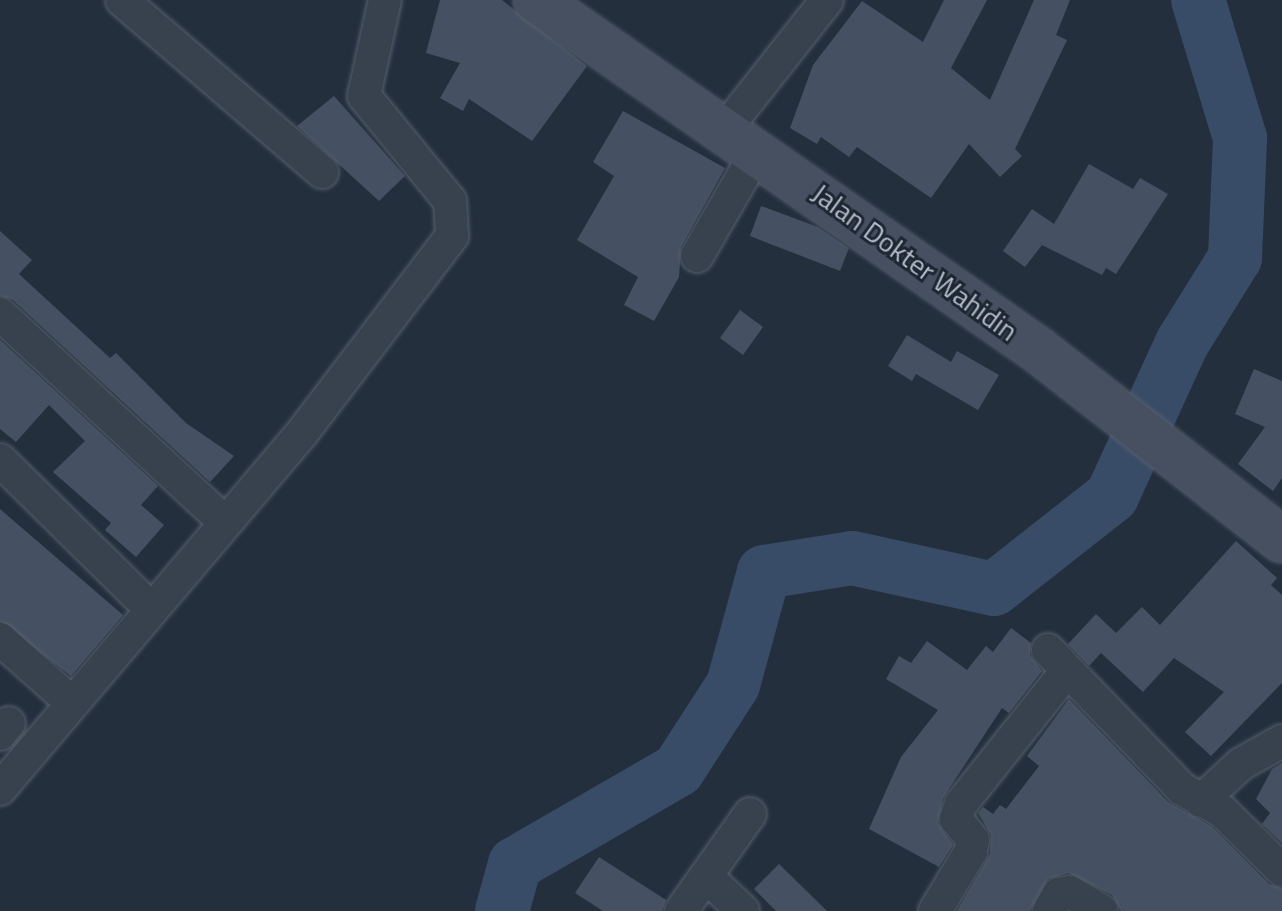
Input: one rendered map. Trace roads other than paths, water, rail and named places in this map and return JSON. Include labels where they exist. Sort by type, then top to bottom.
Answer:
[{"type":"main road","name":"Jalan Dokter Wahidin","points":[[536,0],[742,139],[1169,448],[1282,540]]},
{"type":"street","points":[[0,789],[302,433],[452,236],[450,201],[364,96],[385,0]]},
{"type":"street","points":[[697,256],[742,139],[827,0]]},
{"type":"street","points":[[142,6],[322,172]]},
{"type":"street","points":[[0,314],[215,513]]},
{"type":"street","points":[[0,639],[59,702],[145,603],[255,457]]},
{"type":"street","points":[[0,460],[145,603]]},
{"type":"street","points":[[935,911],[971,851],[973,840],[956,819],[961,804],[1057,661],[1182,789],[1222,811],[1282,870]]},
{"type":"street","points":[[1201,801],[1241,764],[1282,741]]},
{"type":"street","points":[[681,911],[750,814]]},
{"type":"street","points":[[706,876],[743,911]]},
{"type":"street","points":[[1049,911],[1063,892],[1102,911]]},
{"type":"waterway","points":[[502,911],[515,864],[678,770],[733,685],[764,572],[852,558],[994,589],[1112,496],[1182,343],[1235,258],[1240,138],[1198,0]]}]
